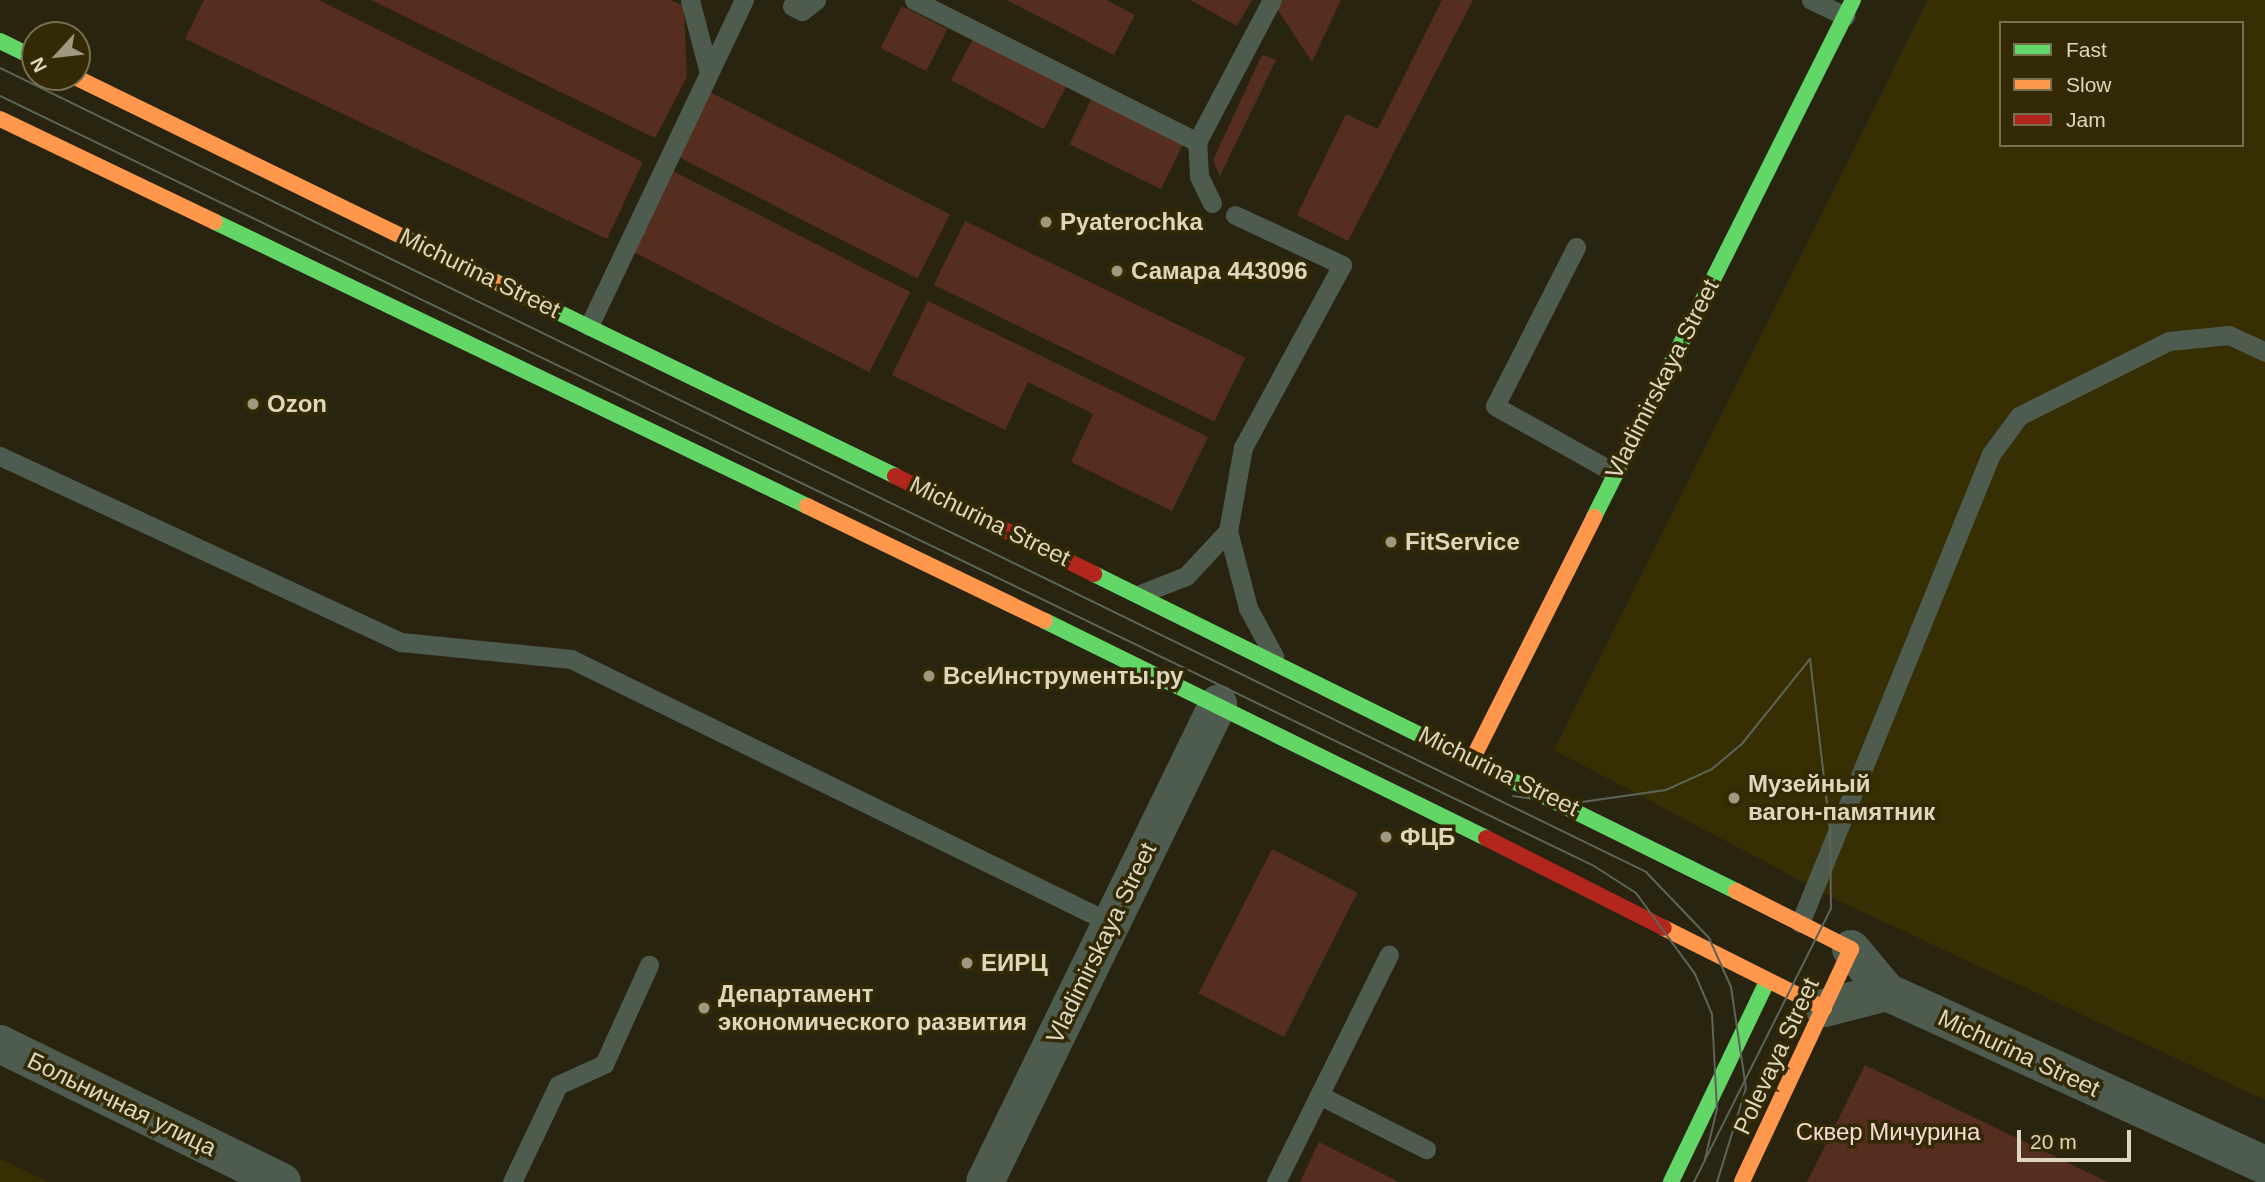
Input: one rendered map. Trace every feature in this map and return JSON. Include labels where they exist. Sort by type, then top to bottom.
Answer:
[{"type":"main road","name":"Vladimirskaya Street","points":[[1473,758],[1849,8]]},
{"type":"main road","points":[[0,41],[21,51]]},
{"type":"main road","name":"Michurina Street","points":[[91,85],[1140,594],[1851,949]]},
{"type":"main road","points":[[0,119],[1218,704],[1767,982],[1824,1008]]},
{"type":"main road","name":"Polevaya Street","points":[[1742,1182],[1851,949]]},
{"type":"main road","name":"Polevaya Street","points":[[1671,1182],[1767,982]]},
{"type":"street","name":"Vladimirskaya Street","points":[[985,1182],[1218,704]]},
{"type":"street","name":"Michurina Street","points":[[1851,949],[1887,992],[2265,1165]]},
{"type":"street","points":[[1824,1008],[1887,992]]},
{"type":"street","name":"Больничная улица","points":[[0,1044],[282,1182]]},
{"type":"lane","points":[[690,0],[708,69]]},
{"type":"lane","points":[[589,326],[613,285],[664,158],[744,0]]},
{"type":"lane","points":[[792,6],[802,11],[816,0]]},
{"type":"lane","points":[[914,0],[1197,142]]},
{"type":"lane","points":[[1212,203],[1199,176],[1197,142],[1272,0]]},
{"type":"lane","points":[[1811,0],[1849,8]]},
{"type":"lane","points":[[1235,215],[1342,265],[1243,447],[1228,531],[1248,608],[1279,665]]},
{"type":"lane","points":[[1576,247],[1495,406],[1615,473]]},
{"type":"lane","points":[[1800,923],[1990,454],[2019,416],[2169,341],[2229,335],[2265,352]]},
{"type":"lane","points":[[0,456],[401,642],[571,659],[1111,923]]},
{"type":"lane","points":[[1140,594],[1186,576],[1228,531]]},
{"type":"lane","points":[[1276,1182],[1390,954]]},
{"type":"lane","points":[[512,1182],[558,1085],[604,1064],[649,965]]},
{"type":"lane","points":[[1319,1095],[1426,1149]]},
{"type":"shaded area","points":[[1928,0],[2265,0],[2265,1100],[1837,900],[1554,750]]},
{"type":"shaded area","points":[[0,1159],[49,1182],[0,1182]]},
{"type":"green space","points":[[204,0],[319,0],[643,162],[607,239],[185,39]]},
{"type":"green space","points":[[371,0],[671,0],[684,6],[687,77],[655,138]]},
{"type":"green space","points":[[1007,0],[1106,0],[1135,15],[1114,55]]},
{"type":"green space","points":[[1190,0],[1252,0],[1237,26]]},
{"type":"green space","points":[[1283,0],[1341,0],[1312,62],[1278,10]]},
{"type":"green space","points":[[1442,0],[1473,0],[1348,241],[1297,215],[1346,114],[1378,129]]},
{"type":"green space","points":[[902,6],[947,29],[926,71],[881,48]]},
{"type":"green space","points":[[975,35],[1068,84],[1044,129],[951,80]]},
{"type":"green space","points":[[1262,55],[1276,60],[1220,176],[1213,160]]},
{"type":"green space","points":[[706,90],[950,214],[917,279],[673,154]]},
{"type":"green space","points":[[1094,94],[1186,139],[1161,189],[1069,144]]},
{"type":"green space","points":[[667,168],[910,292],[869,372],[626,248]]},
{"type":"green space","points":[[965,221],[1245,358],[1214,422],[934,285]]},
{"type":"green space","points":[[928,301],[1208,437],[1172,511],[1071,462],[1093,414],[1028,382],[1005,430],[892,375]]},
{"type":"green space","points":[[1272,849],[1358,893],[1284,1037],[1198,993]]},
{"type":"green space","name":"Сквер Мичурина","points":[[1865,1065],[2108,1182],[1807,1182]]},
{"type":"green space","points":[[1319,1142],[1397,1181],[1397,1182],[1300,1182]]},
{"type":"tram line","points":[[0,68],[1646,872],[1709,938],[1731,987],[1746,1088],[1717,1182]]},
{"type":"tram line","points":[[0,96],[1594,866],[1636,893],[1695,974],[1712,1014],[1717,1109],[1705,1159]]},
{"type":"tram line","points":[[1513,796],[1568,804],[1666,790],[1712,769],[1741,745],[1810,659]]},
{"type":"tram line","points":[[1694,1182],[1831,909],[1830,829],[1810,659]]},
{"type":"traffic: fast","points":[[1594,517],[1853,0]]},
{"type":"traffic: fast","points":[[0,41],[21,51]]},
{"type":"traffic: fast","points":[[215,222],[807,506]]},
{"type":"traffic: fast","points":[[496,282],[895,476]]},
{"type":"traffic: fast","points":[[1094,574],[1736,891]]},
{"type":"traffic: fast","points":[[1045,621],[1486,838]]},
{"type":"traffic: fast","points":[[1671,1182],[1767,982]]},
{"type":"traffic: slow","points":[[91,85],[496,282]]},
{"type":"traffic: slow","points":[[0,119],[215,222]]},
{"type":"traffic: slow","points":[[807,506],[1045,621]]},
{"type":"traffic: slow","points":[[1473,758],[1594,517]]},
{"type":"traffic: slow","points":[[1736,891],[1851,949],[1742,1182]]},
{"type":"traffic: slow","points":[[1664,928],[1824,1008]]},
{"type":"traffic: jam","points":[[895,476],[1094,574]]},
{"type":"traffic: jam","points":[[1486,838],[1664,928]]},
{"type":"place","name":"Pyaterochka","points":[[1046,222]]},
{"type":"place","name":"Самара 443096","points":[[1117,271]]},
{"type":"place","name":"Ozon","points":[[253,404]]},
{"type":"place","name":"FitService","points":[[1391,542]]},
{"type":"place","name":"ВсеИнструменты.ру","points":[[929,676]]},
{"type":"place","name":"Музейный вагон-памятник","points":[[1734,798]]},
{"type":"place","name":"ФЦБ","points":[[1386,837]]},
{"type":"place","name":"ЕИРЦ","points":[[967,963]]},
{"type":"place","name":"Департамент экономического развития","points":[[704,1008]]}]
